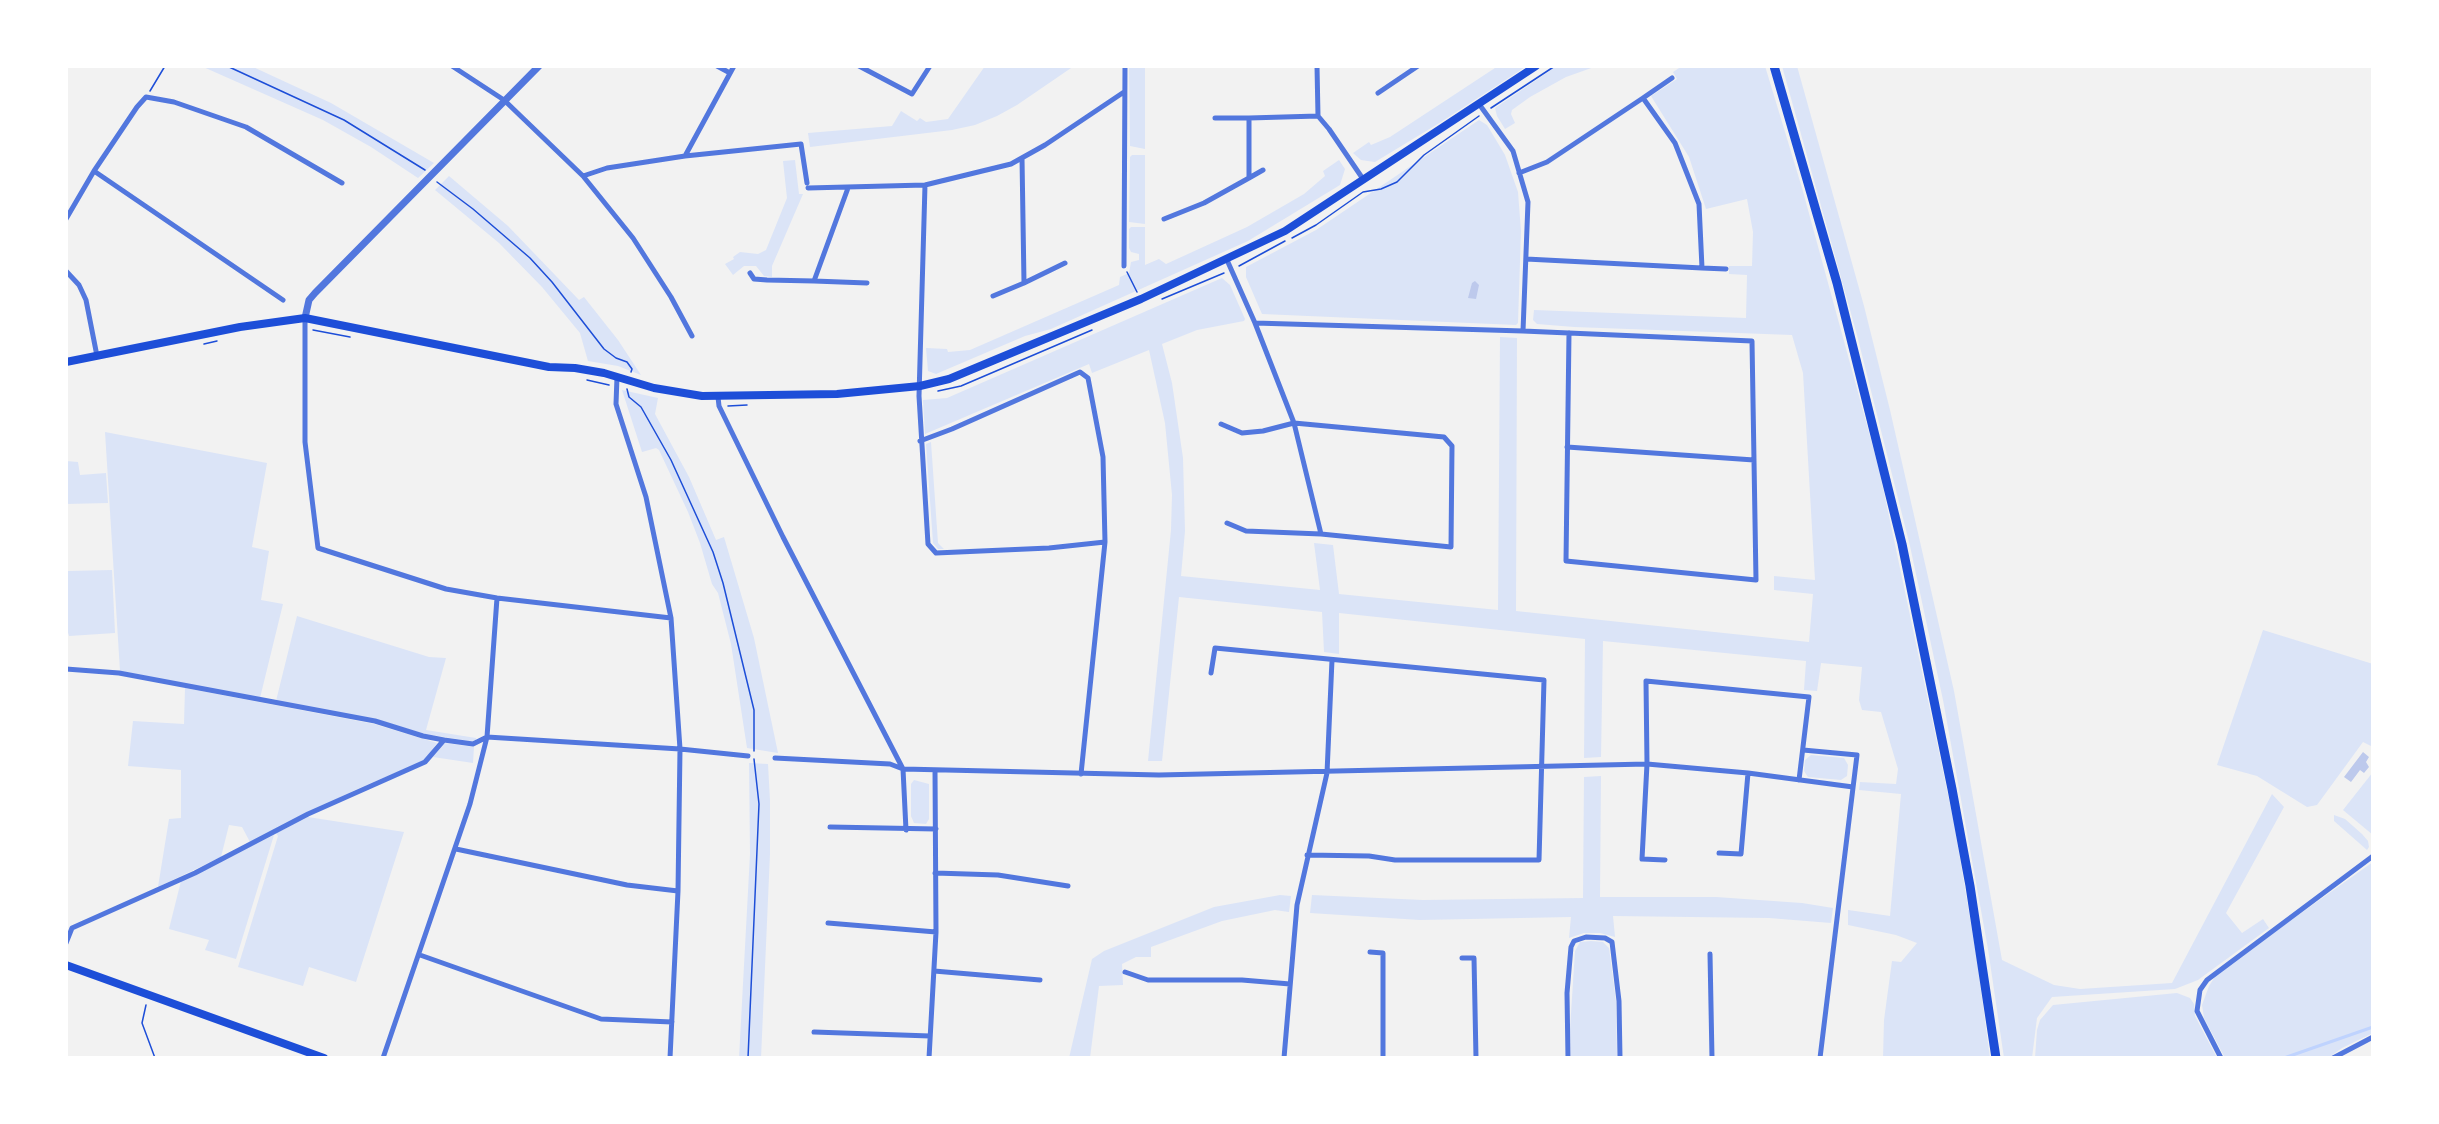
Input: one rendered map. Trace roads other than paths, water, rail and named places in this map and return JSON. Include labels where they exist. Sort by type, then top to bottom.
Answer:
[{"type":"main road","points":[[66,362],[240,327],[305,318],[549,368],[575,368],[616,377],[628,385],[718,397],[757,394],[837,394],[920,386],[949,379],[1142,299],[1285,231],[1536,66]]},
{"type":"main road","points":[[1774,66],[1840,294],[1902,544],[1952,789],[1996,1058]]},
{"type":"main road","points":[[66,965],[324,1058]]},
{"type":"street","points":[[452,66],[504,100],[583,176],[633,238],[671,297],[692,336]]},
{"type":"street","points":[[538,66],[309,300],[305,318],[305,441],[318,548],[446,589],[497,598],[671,618]]},
{"type":"street","points":[[717,66],[730,73]]},
{"type":"street","points":[[685,156],[734,66]]},
{"type":"street","points":[[859,66],[912,94],[930,66]]},
{"type":"street","points":[[1124,266],[1125,66]]},
{"type":"street","points":[[1317,66],[1318,116],[1363,179]]},
{"type":"street","points":[[1378,93],[1418,66]]},
{"type":"street","points":[[1519,173],[1547,162],[1672,78]]},
{"type":"street","points":[[583,176],[606,168],[685,156],[801,144],[808,186],[848,188],[925,185],[1011,164],[1022,159],[1124,92]]},
{"type":"street","points":[[66,219],[94,171],[146,97],[192,108],[246,127],[342,183]]},
{"type":"street","points":[[1643,98],[1676,143],[1699,204],[1702,268]]},
{"type":"street","points":[[1479,104],[1513,151],[1528,202],[1523,331]]},
{"type":"street","points":[[1215,118],[1318,116]]},
{"type":"street","points":[[1248,178],[1249,118]]},
{"type":"street","points":[[1022,159],[1024,283]]},
{"type":"street","points":[[1164,219],[1204,203],[1263,170]]},
{"type":"street","points":[[94,171],[283,300]]},
{"type":"street","points":[[925,185],[920,441],[927,544],[936,554],[1049,548],[1105,542]]},
{"type":"street","points":[[814,280],[848,188]]},
{"type":"street","points":[[1526,259],[1726,269]]},
{"type":"street","points":[[1227,260],[1255,323],[1294,423],[1321,534]]},
{"type":"street","points":[[993,296],[1065,263]]},
{"type":"street","points":[[66,271],[79,285],[86,300],[97,356]]},
{"type":"street","points":[[750,273],[754,279],[867,283]]},
{"type":"street","points":[[1255,323],[1523,331],[1752,340],[1756,580],[1566,561],[1569,333]]},
{"type":"street","points":[[920,441],[1080,372],[1088,378],[1103,457],[1105,542],[1081,774]]},
{"type":"street","points":[[616,377],[616,404],[646,497],[671,618],[680,749],[678,891],[670,1058]]},
{"type":"street","points":[[718,397],[719,406],[783,537],[903,770],[906,830]]},
{"type":"street","points":[[1221,424],[1242,433],[1263,431],[1294,423],[1444,437],[1452,446],[1450,547],[1321,534],[1246,531],[1227,523]]},
{"type":"street","points":[[1567,447],[1754,460]]},
{"type":"street","points":[[383,1058],[471,804],[487,736],[497,598]]},
{"type":"street","points":[[1211,673],[1215,648],[1544,680],[1539,860],[1395,860],[1369,856],[1307,855]]},
{"type":"street","points":[[1284,1058],[1297,905],[1327,773],[1332,660]]},
{"type":"street","points":[[66,669],[119,674],[375,721],[423,736],[473,744],[487,736],[748,756]]},
{"type":"street","points":[[1665,860],[1642,859],[1647,764],[1646,681],[1809,697],[1799,780]]},
{"type":"street","points":[[66,943],[72,928],[195,873],[308,814],[425,762],[444,740]]},
{"type":"street","points":[[1803,750],[1857,755],[1820,1058]]},
{"type":"street","points":[[776,758],[890,764],[903,770],[1159,775],[1647,764],[1748,773],[1853,788]]},
{"type":"street","points":[[929,1058],[936,933],[935,770]]},
{"type":"street","points":[[1719,853],[1741,854],[1748,773]]},
{"type":"street","points":[[830,827],[936,829]]},
{"type":"street","points":[[456,849],[627,885],[678,891]]},
{"type":"street","points":[[2221,1058],[2197,1011],[2200,990],[2207,980],[2373,856]]},
{"type":"street","points":[[935,873],[998,875],[1068,886]]},
{"type":"street","points":[[828,923],[936,933]]},
{"type":"street","points":[[1569,1058],[1567,993],[1571,947],[1577,939],[1586,937],[1605,938],[1612,942],[1619,1001],[1620,1058]]},
{"type":"street","points":[[1370,952],[1383,953],[1383,1058]]},
{"type":"street","points":[[1710,954],[1712,1058]]},
{"type":"street","points":[[420,955],[601,1019],[672,1022]]},
{"type":"street","points":[[1462,958],[1474,958],[1476,1058]]},
{"type":"street","points":[[934,971],[1040,980]]},
{"type":"street","points":[[1125,972],[1148,980],[1242,980],[1290,984]]},
{"type":"street","points":[[814,1032],[930,1036]]},
{"type":"street","points":[[2333,1058],[2373,1037]]},
{"type":"waterway","points":[[2284,1058],[2373,1027]]}]
